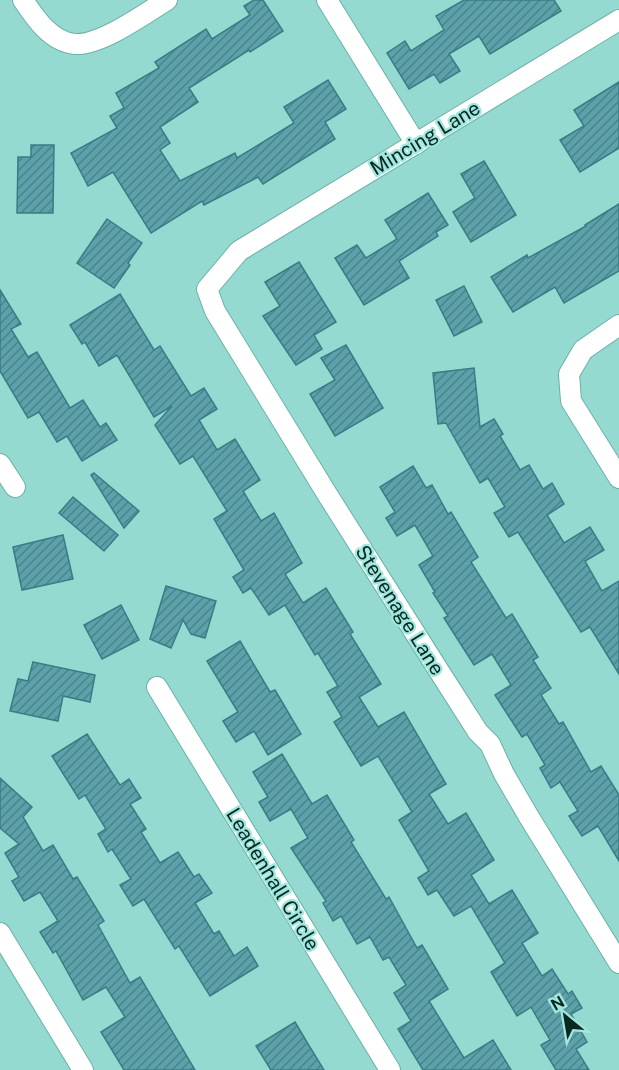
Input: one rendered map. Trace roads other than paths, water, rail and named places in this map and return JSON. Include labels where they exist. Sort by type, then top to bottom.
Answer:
[{"type":"street","points":[[23,0],[35,18],[53,36],[75,44],[103,38],[167,0]]},
{"type":"street","points":[[327,0],[416,144]]},
{"type":"street","name":"Mincing Lane","points":[[233,258],[239,251],[619,20]]},
{"type":"street","name":"Stevenage Lane","points":[[233,258],[207,289],[215,310],[432,661],[478,732],[490,744],[529,817],[619,963]]},
{"type":"street","points":[[619,325],[583,350],[569,374],[571,400],[619,478]]},
{"type":"street","points":[[0,464],[15,487]]},
{"type":"street","name":"Leadenhall Circle","points":[[157,687],[390,1070]]},
{"type":"street","points":[[0,933],[83,1070]]}]
